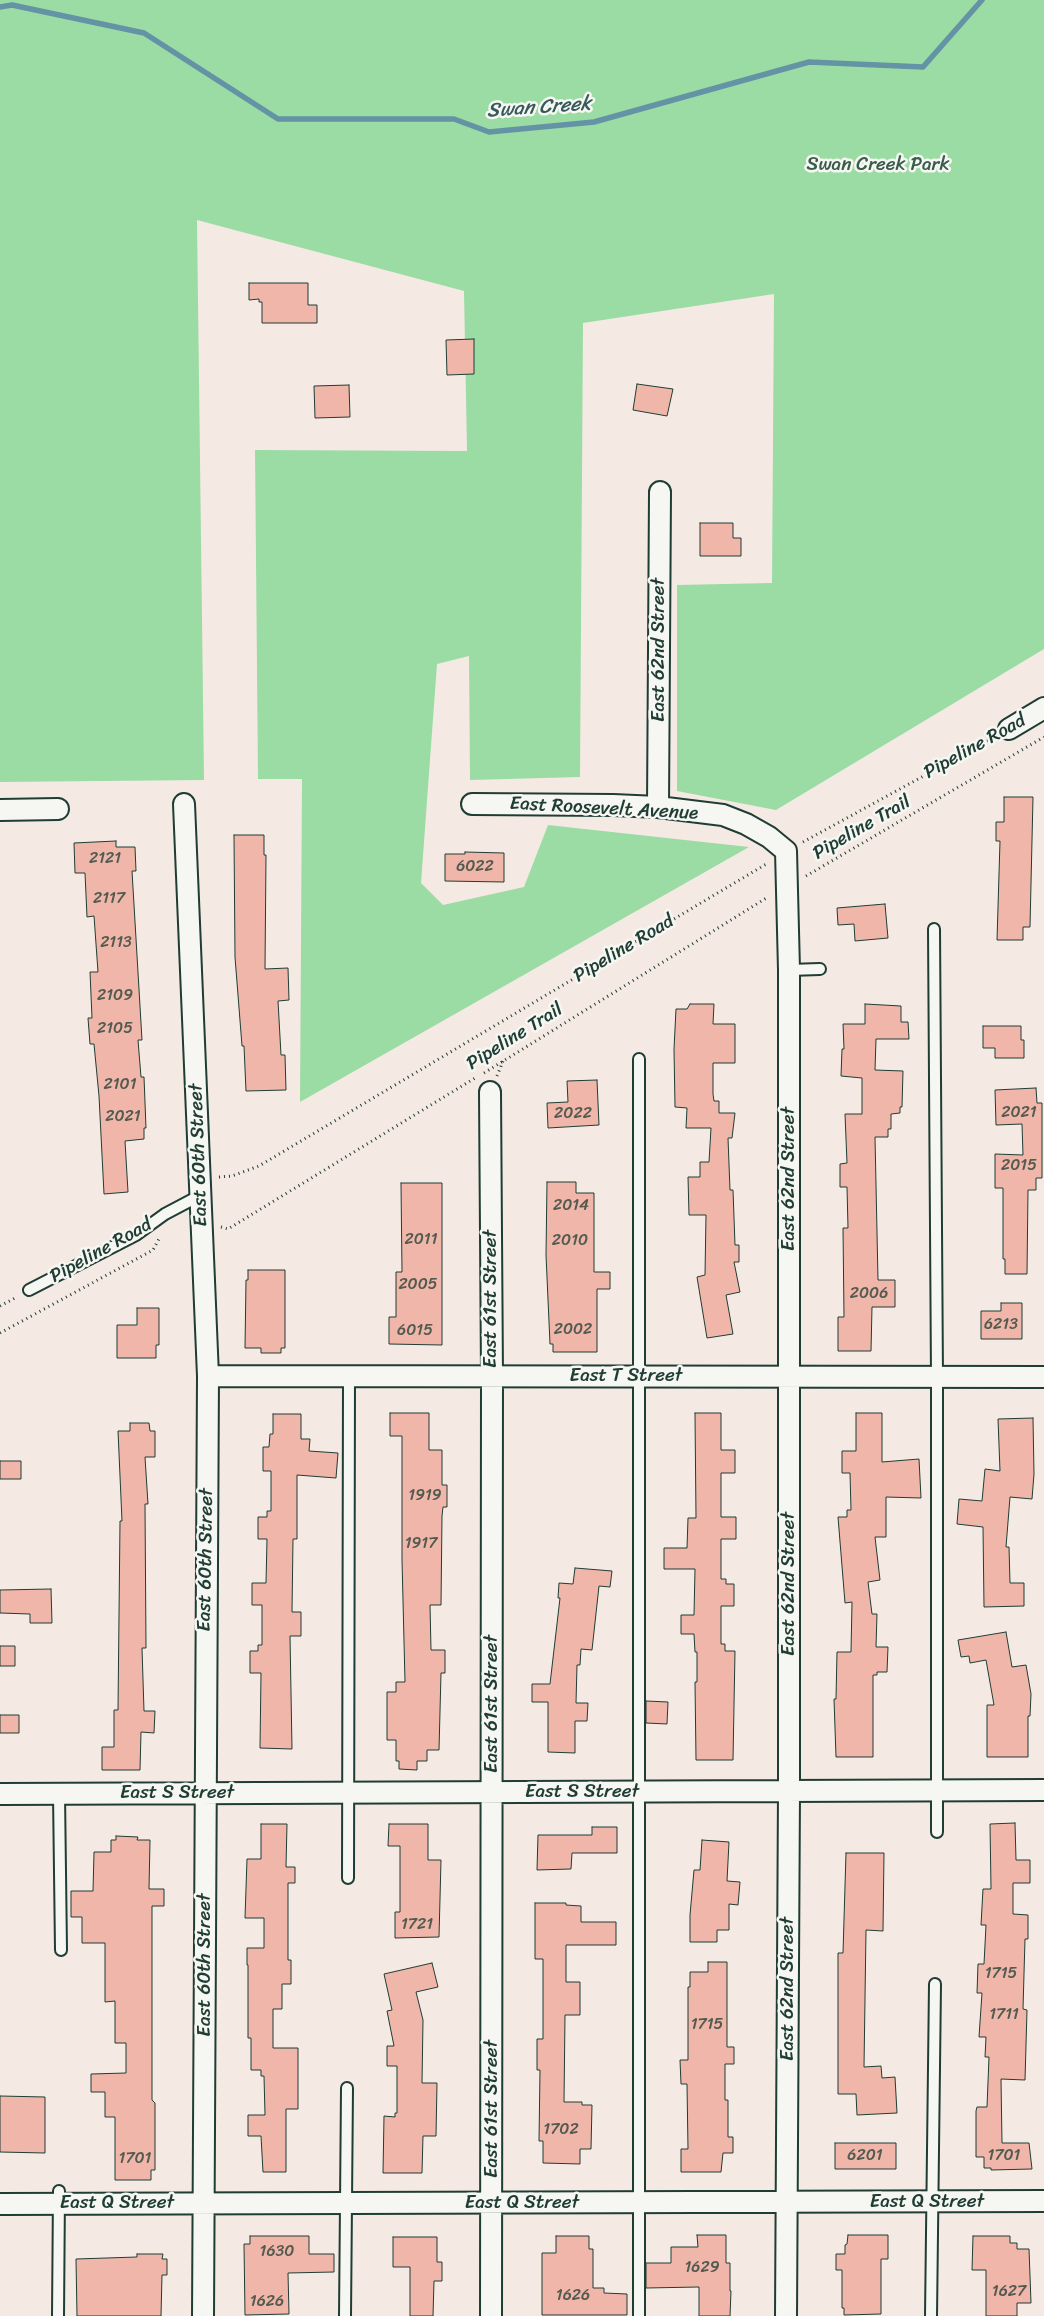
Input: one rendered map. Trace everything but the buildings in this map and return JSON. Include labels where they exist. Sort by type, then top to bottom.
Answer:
[{"type":"street","name":"East 62nd Street","points":[[658,807],[660,492]]},
{"type":"street","name":"Pipeline Road","points":[[1009,729],[1044,708]]},
{"type":"street","name":"East Roosevelt Avenue","points":[[472,804],[551,803],[658,807],[723,815],[746,824],[769,837],[786,852]]},
{"type":"street","name":"East 60th Street","points":[[184,804],[208,1376],[204,1793],[205,2203],[203,2316]]},
{"type":"street","points":[[0,810],[58,809]]},
{"type":"street","name":"East 62nd Street","points":[[786,852],[789,970],[789,1791],[786,2316]]},
{"type":"street","name":"East 61st Street","points":[[490,1092],[492,1376],[491,2316]]},
{"type":"street","name":"East T Street","points":[[208,1376],[1044,1378]]},
{"type":"street","name":"East S Street","points":[[0,1794],[1044,1790]]},
{"type":"street","name":"East Q Street","points":[[0,2204],[59,2197],[205,2203],[1044,2201]]},
{"type":"lane","points":[[934,929],[938,1377],[937,1832]]},
{"type":"lane","points":[[789,970],[820,970]]},
{"type":"lane","points":[[639,1059],[639,2316]]},
{"type":"lane","name":"Pipeline Road","points":[[29,1290],[136,1235],[200,1186]]},
{"type":"lane","points":[[348,1878],[349,1376]]},
{"type":"lane","points":[[59,1794],[61,1950]]},
{"type":"lane","points":[[931,2316],[934,1984]]},
{"type":"lane","points":[[345,2316],[347,2088]]},
{"type":"lane","points":[[58,2316],[59,2197]]},
{"type":"path","name":"Pipeline Road","points":[[200,1186],[259,1166],[786,852],[1009,729]]},
{"type":"path","name":"Pipeline Trail","points":[[202,1223],[228,1229],[763,900],[1044,737]]},
{"type":"path","points":[[0,1332],[153,1250],[164,1231]]},
{"type":"path","name":"Pipeline Road","points":[[0,1306],[29,1290]]},
{"type":"green space","name":"Swan Creek Park","points":[[0,0],[1044,0],[1044,649],[776,810],[677,791],[677,585],[772,583],[774,294],[583,323],[580,777],[470,780],[469,656],[437,664],[421,883],[443,905],[524,887],[548,825],[749,847],[300,1102],[302,779],[258,779],[255,450],[467,451],[464,291],[197,220],[204,780],[0,782]]},
{"type":"waterway","name":"Swan Creek","points":[[0,7],[12,5],[144,33],[278,119],[454,119],[489,132],[594,122],[809,62],[923,67],[982,0]]}]
